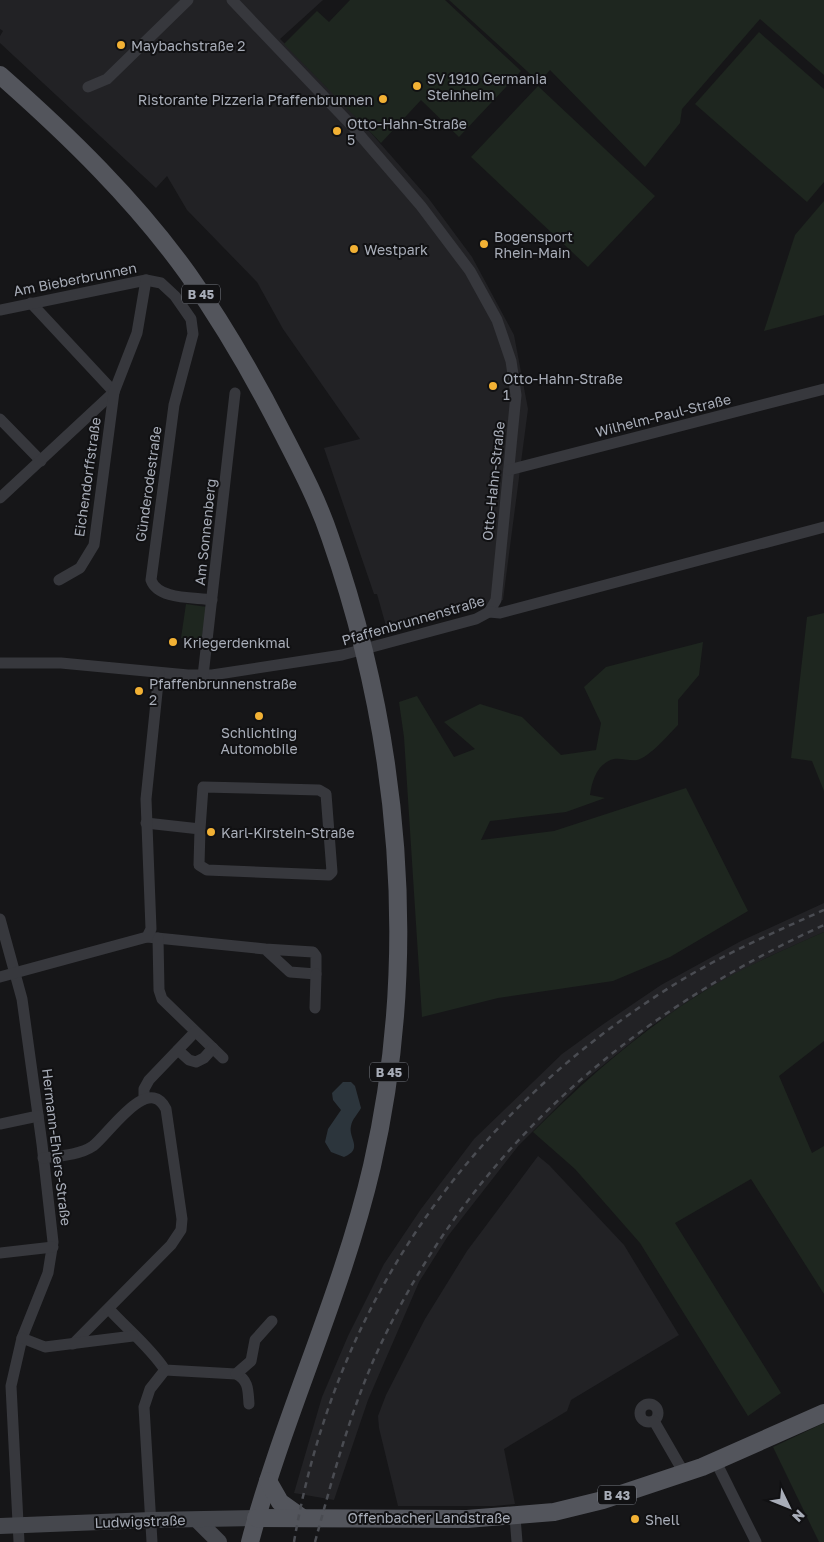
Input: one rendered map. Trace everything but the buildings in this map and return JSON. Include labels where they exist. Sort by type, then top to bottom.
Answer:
[{"type":"main road","name":"B 45","points":[[0,75],[76,145],[148,223],[187,273],[223,329],[267,403],[316,503],[330,535],[365,650],[390,795],[398,875],[398,952],[393,1042],[373,1163],[349,1254],[256,1518]]},
{"type":"main road","name":"Offenbacher Landstraße","points":[[256,1518],[440,1520],[516,1517],[554,1512],[585,1505],[716,1462],[824,1413]]},
{"type":"main road","points":[[268,1481],[280,1502],[301,1517]]},
{"type":"main road","points":[[250,1542],[256,1518]]},
{"type":"main road","name":"Ludwigstraße","points":[[0,1526],[19,1534],[151,1520],[256,1518]]},
{"type":"main road","points":[[197,1520],[219,1542]]},
{"type":"street","points":[[88,87],[107,79],[188,0]]},
{"type":"street","name":"Otto-Hahn-Straße","points":[[232,0],[372,147],[447,239],[484,293],[506,344],[515,384],[515,408],[496,600],[489,612]]},
{"type":"street","points":[[0,498],[114,392],[137,333],[146,280]]},
{"type":"street","name":"Am Bieberbrunnen","points":[[0,310],[146,280],[155,280],[169,289],[191,319],[193,327]]},
{"type":"street","points":[[31,303],[114,392]]},
{"type":"street","name":"Günderodestraße","points":[[193,327],[191,342],[174,405],[151,580],[155,588],[163,593],[212,600]]},
{"type":"street","name":"Wilhelm-Paul-Straße","points":[[509,470],[824,389]]},
{"type":"street","name":"Eichendorffstraße","points":[[59,580],[80,568],[94,544],[114,392]]},
{"type":"street","name":"Am Sonnenberg","points":[[203,676],[235,392]]},
{"type":"street","points":[[0,419],[40,461]]},
{"type":"street","name":"Pfaffenbrunnenstraße","points":[[0,663],[87,665],[203,676],[297,663],[365,650],[476,619],[489,612],[500,613],[824,527]]},
{"type":"street","points":[[159,673],[147,791],[146,823],[150,929],[160,994],[165,1004],[223,1058]]},
{"type":"street","points":[[203,787],[319,790],[326,794],[332,872],[329,875],[207,870],[199,865],[200,829],[203,787]]},
{"type":"street","points":[[146,823],[200,829]]},
{"type":"street","name":"Hermann-Ehlers-Straße","points":[[0,919],[16,973],[38,1116],[53,1247],[48,1273],[22,1338],[12,1376],[19,1534]]},
{"type":"street","points":[[0,977],[152,938],[313,952],[316,956],[315,1008]]},
{"type":"street","points":[[265,949],[290,972],[316,974]]},
{"type":"street","points":[[43,1158],[88,1149],[144,1098],[146,1085],[195,1032]]},
{"type":"street","points":[[178,1050],[189,1060],[196,1062],[213,1048]]},
{"type":"street","points":[[74,1344],[171,1245],[181,1230],[182,1219],[168,1114],[160,1101],[144,1098]]},
{"type":"street","points":[[0,1124],[38,1116]]},
{"type":"street","points":[[0,1254],[53,1247]]},
{"type":"street","points":[[108,1309],[133,1336],[153,1353],[165,1370]]},
{"type":"street","points":[[236,1374],[251,1361],[255,1340],[272,1321]]},
{"type":"street","points":[[22,1338],[45,1347],[133,1336]]},
{"type":"street","points":[[165,1370],[236,1374],[245,1380],[248,1404]]},
{"type":"street","points":[[152,1542],[144,1407],[150,1389],[165,1370]]},
{"type":"street","points":[[0,1378],[12,1376]]},
{"type":"street","points":[[654,1421],[684,1473]]},
{"type":"street","points":[[716,1462],[756,1542]]},
{"type":"street","points":[[516,1517],[517,1542]]},
{"type":"shaded area","points":[[0,0],[323,0],[280,39],[350,109],[429,199],[472,257],[514,335],[528,409],[503,600],[388,633],[377,594],[374,594],[324,448],[360,439],[283,329],[257,282],[187,210],[167,176],[156,188],[0,43],[0,36],[3,31],[0,29]]},
{"type":"shaded area","name":"SV 1910 Germania Steinheim","points":[[350,0],[445,0],[521,71],[459,137],[421,100],[381,143],[284,44],[317,11],[329,22]]},
{"type":"shaded area","points":[[449,0],[824,0],[824,75],[760,19],[682,109],[680,123],[645,167],[550,70],[539,82]]},
{"type":"shaded area","points":[[759,32],[824,89],[824,182],[807,202],[695,104]]},
{"type":"shaded area","points":[[538,86],[655,196],[588,267],[471,157]]},
{"type":"shaded area","points":[[824,201],[824,315],[764,331],[795,235]]},
{"type":"shaded area","points":[[186,604],[207,607],[201,641],[181,638]]},
{"type":"shaded area","points":[[824,613],[824,791],[812,761],[791,758],[807,617]]},
{"type":"shaded area","points":[[703,642],[699,675],[678,700],[678,725],[648,755],[637,760],[614,759],[599,768],[592,784],[590,795],[605,798],[566,812],[490,821],[481,840],[554,831],[686,788],[748,911],[670,957],[613,981],[498,998],[422,1017],[404,737],[399,702],[417,696],[454,757],[475,749],[444,722],[480,704],[522,717],[561,755],[596,750],[601,723],[584,687],[606,667]]},
{"type":"shaded area","points":[[824,903],[824,932],[766,958],[699,994],[649,1028],[580,1084],[519,1145],[448,1236],[419,1282],[368,1400],[334,1500],[294,1493],[322,1397],[348,1336],[384,1264],[421,1209],[474,1139],[562,1054],[661,985],[741,941]]},
{"type":"shaded area","points":[[824,932],[824,1041],[779,1076],[812,1153],[824,1146],[824,1294],[751,1179],[675,1223],[781,1393],[748,1416],[640,1243],[575,1169],[533,1132],[612,1059],[675,1010],[744,969]]},
{"type":"shaded area","points":[[343,1082],[351,1082],[355,1086],[361,1108],[351,1126],[354,1143],[353,1150],[344,1157],[331,1152],[325,1142],[328,1129],[341,1110],[333,1100],[332,1093]]},
{"type":"shaded area","points":[[538,1156],[549,1165],[624,1245],[679,1335],[571,1400],[567,1411],[504,1449],[515,1504],[494,1506],[398,1506],[379,1428],[378,1416],[386,1395],[425,1319],[467,1251]]},
{"type":"shaded area","points":[[824,1423],[824,1542],[819,1542],[773,1447]]},
{"type":"railway","points":[[294,1542],[314,1454],[342,1371],[380,1292],[425,1219],[478,1151],[538,1088],[606,1032],[697,971],[751,943],[824,910]]},
{"type":"railway","points":[[315,1542],[348,1427],[374,1359],[411,1286],[455,1218],[504,1156],[558,1100],[618,1049],[683,1003],[751,961],[824,925]]},
{"type":"place","name":"Maybachstraße 2","points":[[121,45]]},
{"type":"place","name":"SV 1910 Germania Steinheim","points":[[417,86]]},
{"type":"place","name":"Ristorante Pizzeria Pfaffenbrunnen","points":[[383,99]]},
{"type":"place","name":"Otto-Hahn-Straße 5","points":[[337,131]]},
{"type":"place","name":"Bogensport Rhein-Main","points":[[484,244]]},
{"type":"place","name":"Westpark","points":[[354,249]]},
{"type":"place","name":"Otto-Hahn-Straße 1","points":[[493,386]]},
{"type":"place","name":"Kriegerdenkmal","points":[[173,642]]},
{"type":"place","name":"Pfaffenbrunnenstraße 2","points":[[139,691]]},
{"type":"place","name":"Schlichting Automobile","points":[[259,716]]},
{"type":"place","name":"Karl-Kirstein-Straße","points":[[211,832]]},
{"type":"place","name":"Shell","points":[[635,1519]]}]
